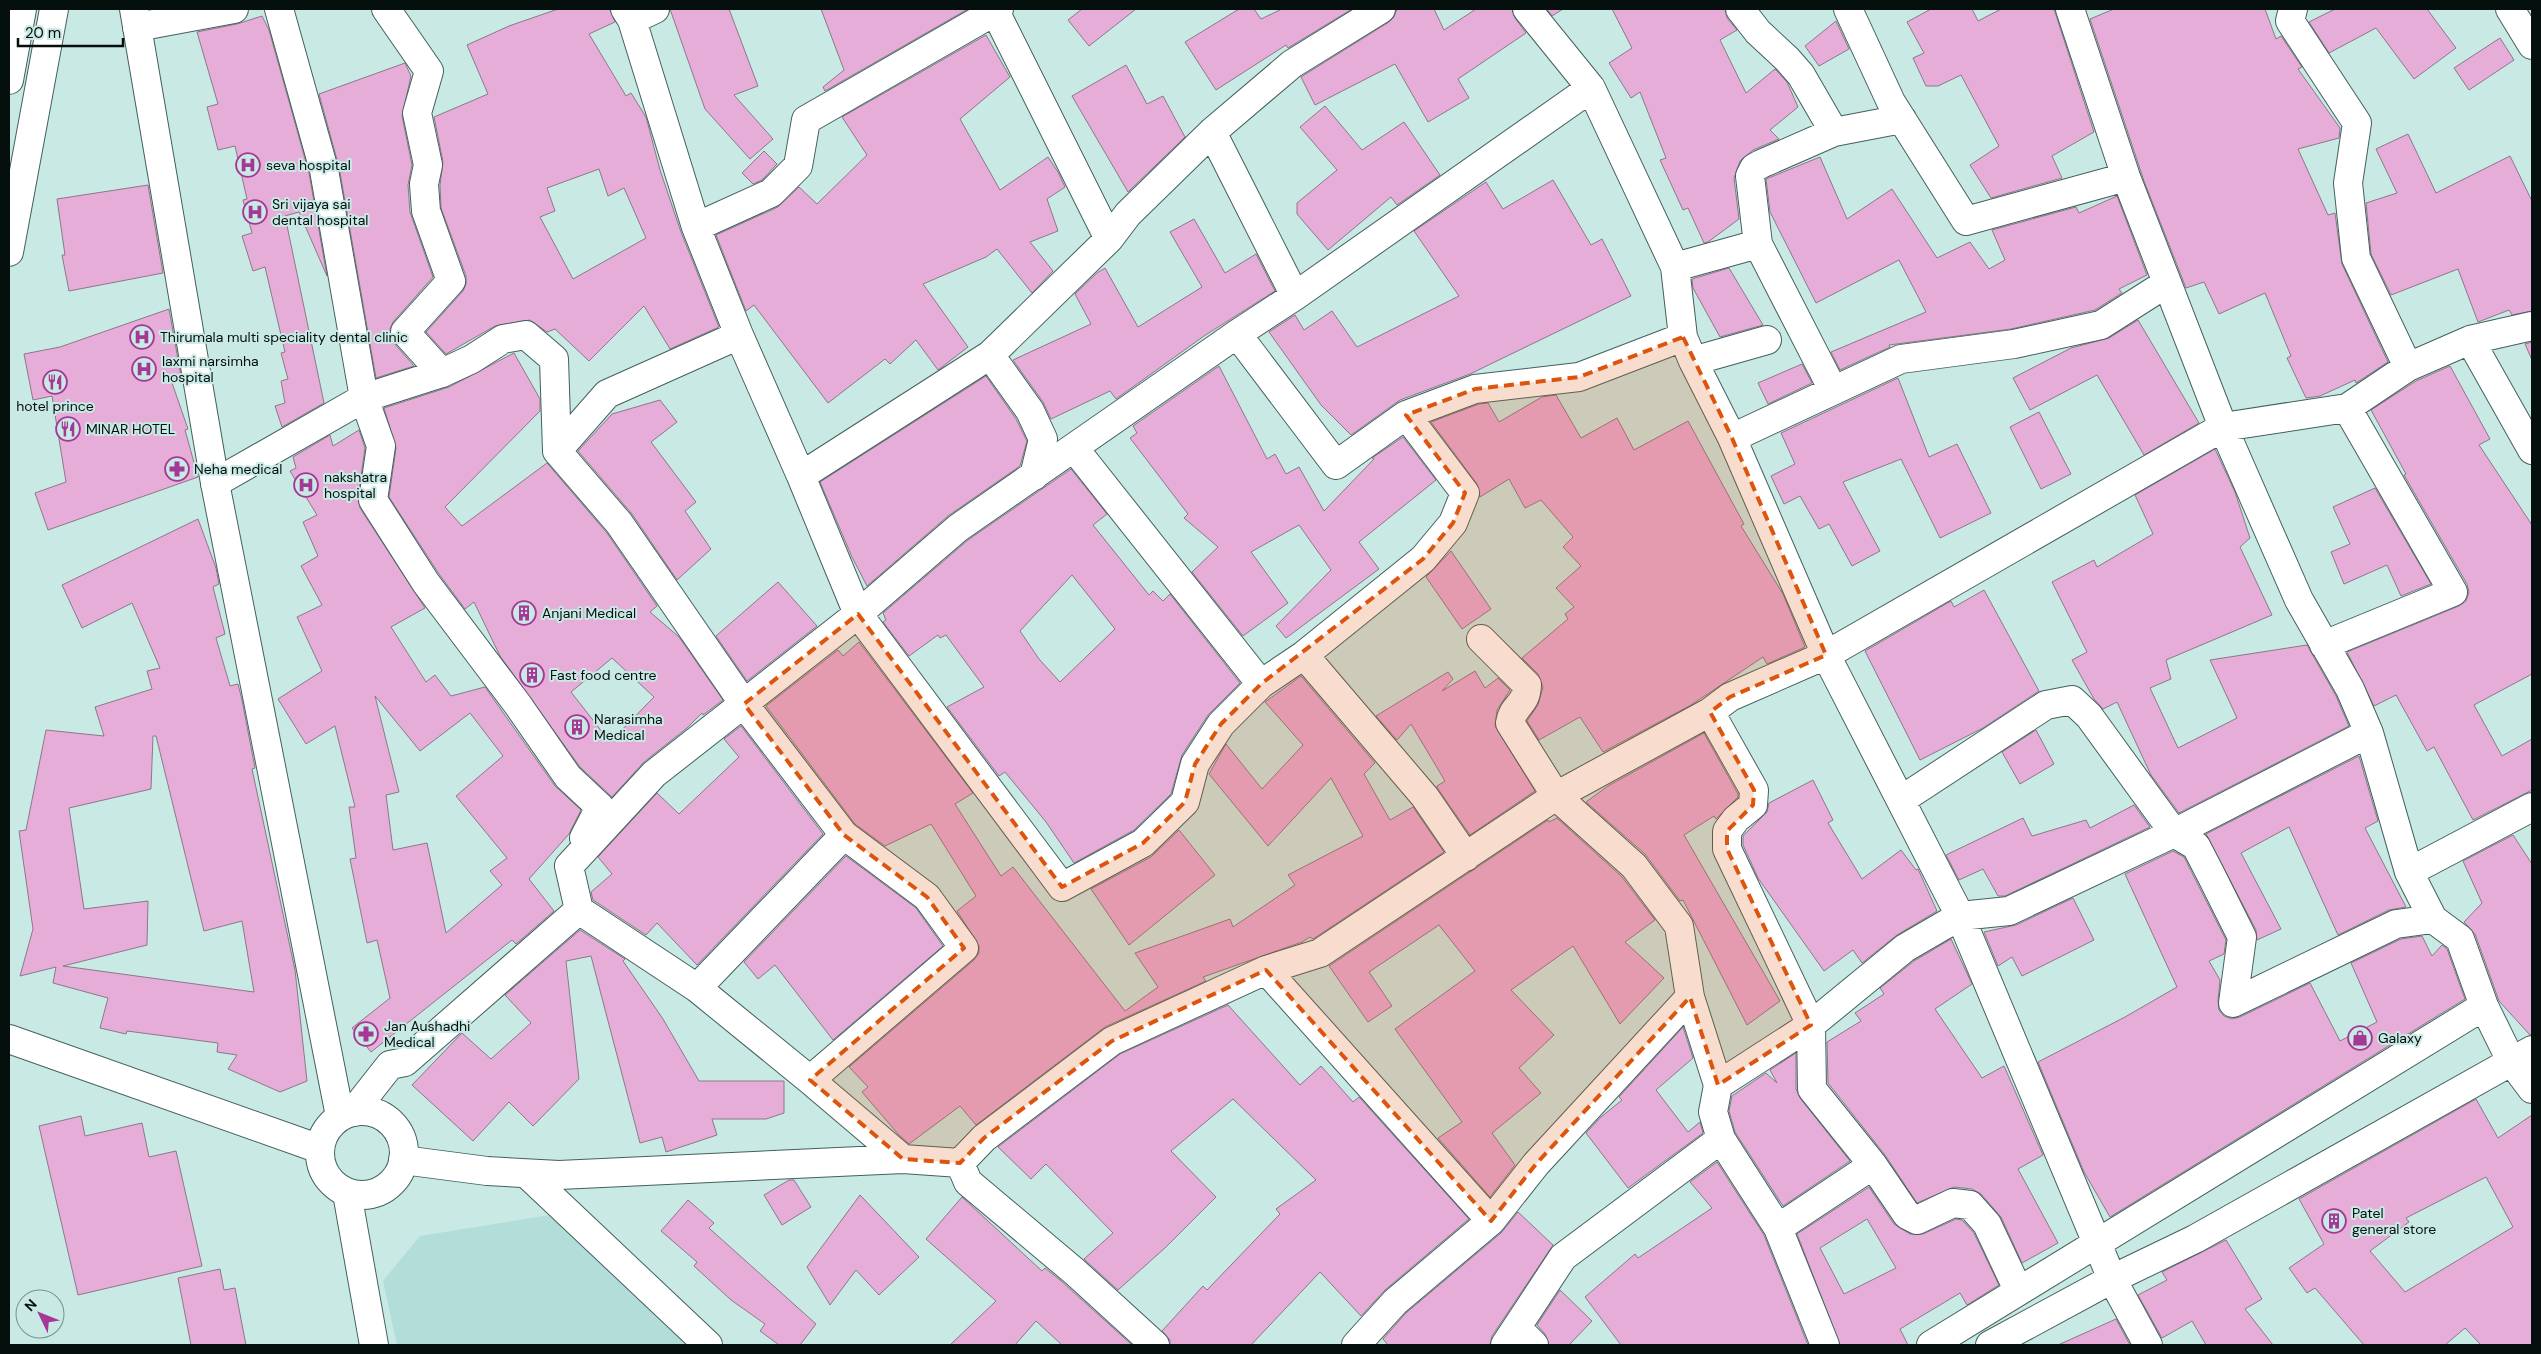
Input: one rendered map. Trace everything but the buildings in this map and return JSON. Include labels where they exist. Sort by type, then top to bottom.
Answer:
[{"type":"street","points":[[9,80],[22,9]]},
{"type":"street","points":[[9,252],[54,9]]},
{"type":"street","points":[[234,9],[136,18],[215,483],[347,1114]]},
{"type":"street","points":[[279,9],[324,170],[364,398],[381,446],[372,500],[426,583],[518,705],[568,777],[600,807],[569,866],[579,910],[697,988],[903,1159]]},
{"type":"street","points":[[386,9],[429,71],[417,114],[428,165],[424,184],[426,211],[452,281],[405,332],[442,373]]},
{"type":"street","points":[[801,476],[990,355],[1109,239],[1128,214],[1212,132],[1292,64],[1381,9]]},
{"type":"street","points":[[1527,9],[1590,88],[1675,267],[1688,349],[1732,438],[1826,655],[1960,916],[2112,1279],[2148,1345]]},
{"type":"street","points":[[1740,9],[1758,32],[1788,59],[1800,75],[1834,132]]},
{"type":"street","points":[[1848,9],[1891,102],[1966,221],[2126,177]]},
{"type":"street","points":[[2070,9],[2126,177],[2223,427],[2299,600],[2350,689],[2369,734],[2409,872],[2433,919],[2460,939],[2484,1006],[2521,1056],[2532,1089]]},
{"type":"street","points":[[2294,9],[2290,21],[2357,123],[2348,183],[2356,258],[2408,366]]},
{"type":"street","points":[[2510,9],[2532,45]]},
{"type":"street","points":[[696,227],[771,193],[798,166],[806,120],[996,10],[1109,239]]},
{"type":"street","points":[[637,12],[696,227],[739,335],[801,476],[858,614],[1062,887],[1142,843],[1185,802],[1195,764],[1221,724],[1261,684],[1304,655],[1423,559],[1453,523],[1465,493],[1406,414]]},
{"type":"street","points":[[569,866],[654,774],[858,614],[958,528],[1237,334],[1295,296],[1590,88]]},
{"type":"street","points":[[1833,390],[1758,244],[1750,184],[1754,168],[1834,132],[1902,119]]},
{"type":"street","points":[[1212,132],[1295,296]]},
{"type":"street","points":[[1675,267],[1758,244]]},
{"type":"street","points":[[1732,438],[1901,359],[2014,344],[2101,325],[2167,283]]},
{"type":"street","points":[[960,1163],[984,1138],[1112,1041],[1266,970],[1320,953],[1556,796],[1710,712],[1730,698],[1826,655],[2223,427],[2347,408],[2408,366],[2470,340],[2532,326]]},
{"type":"street","points":[[1237,334],[1336,465],[1406,414],[1475,389],[1580,377],[1688,349],[1767,340]]},
{"type":"street","points":[[557,451],[607,394],[739,335]]},
{"type":"street","points":[[215,483],[364,398],[442,373],[472,359],[503,339],[526,336],[554,359],[557,451],[618,523],[744,704],[844,835],[927,896],[964,948],[810,1080]]},
{"type":"street","points":[[2470,340],[2532,450]]},
{"type":"street","points":[[990,355],[1030,411],[1044,440],[1034,476]]},
{"type":"street","points":[[2324,646],[2453,592],[2347,408]]},
{"type":"street","points":[[1074,448],[1261,684]]},
{"type":"street","points":[[1481,639],[1527,685],[1526,698],[1511,715],[1510,723],[1556,796],[1634,866],[1679,926],[1690,996],[1718,1085],[1713,1112],[1721,1139],[1778,1228],[1825,1345]]},
{"type":"street","points":[[1304,655],[1425,797],[1466,857]]},
{"type":"street","points":[[1901,800],[2046,705],[2072,700],[2089,716],[2174,833],[2196,846],[2242,937],[2233,1003],[2396,924],[2433,919]]},
{"type":"street","points":[[1710,712],[1754,790],[1753,805],[1736,819],[1727,831],[1728,849],[1811,1025],[1812,1089],[1873,1165],[1907,1214],[1917,1220],[1953,1203],[1970,1205],[1987,1224],[2018,1290]]},
{"type":"street","points":[[1718,1085],[1811,1025],[1905,948],[1960,916],[2009,910],[2174,833],[2369,734]]},
{"type":"street","points":[[2409,872],[2532,807]]},
{"type":"street","points":[[697,988],[844,835]]},
{"type":"street","points":[[347,1114],[366,1110],[378,1114],[389,1120],[398,1132],[403,1146],[404,1160],[398,1174],[388,1185],[376,1192],[362,1194],[347,1193],[335,1185],[326,1174],[321,1162],[320,1149],[324,1136],[347,1114],[390,1065],[405,1062],[579,910]]},
{"type":"street","points":[[1266,970],[1491,1221]]},
{"type":"street","points":[[1356,1345],[1396,1302],[1491,1221],[1536,1164],[1690,996]]},
{"type":"street","points":[[1931,1345],[2484,1006]]},
{"type":"street","points":[[9,1038],[320,1149]]},
{"type":"street","points":[[1990,1345],[2112,1279],[2195,1239],[2521,1056]]},
{"type":"street","points":[[1519,1339],[1563,1257],[1721,1139]]},
{"type":"street","points":[[404,1160],[528,1175],[903,1159],[960,1163]]},
{"type":"street","points":[[960,1163],[968,1182],[1075,1272],[1155,1345]]},
{"type":"street","points":[[1778,1228],[1873,1165]]},
{"type":"street","points":[[528,1175],[708,1345]]},
{"type":"street","points":[[347,1193],[374,1345]]},
{"type":"highlighted area","points":[[1683,337],[1732,438],[1826,655],[1730,697],[1710,712],[1754,790],[1753,805],[1727,831],[1727,849],[1811,1025],[1718,1085],[1690,997],[1536,1164],[1491,1221],[1266,970],[1112,1041],[984,1138],[960,1163],[903,1159],[810,1080],[964,948],[927,897],[844,835],[744,704],[858,614],[1062,887],[1143,843],[1185,802],[1195,764],[1221,724],[1261,684],[1423,559],[1453,523],[1465,493],[1406,415],[1475,389],[1579,377]]},
{"type":"shaded area","points":[[581,1210],[723,1345],[397,1345],[383,1281],[420,1236]]},
{"type":"place","name":"seva hospital","points":[[248,165]]},
{"type":"place","name":"Sri vijaya sai dental hospital","points":[[255,212]]},
{"type":"place","name":"Thirumala multi speciality dental clinic","points":[[142,337]]},
{"type":"place","name":"laxmi narsimha hospital","points":[[144,369]]},
{"type":"place","name":"hotel prince","points":[[55,382]]},
{"type":"place","name":"MINAR HOTEL","points":[[68,429]]},
{"type":"place","name":"Neha medical","points":[[177,469]]},
{"type":"place","name":"nakshatra hospital","points":[[306,485]]},
{"type":"place","name":"Anjani Medical","points":[[524,613]]},
{"type":"place","name":"Fast food centre","points":[[532,675]]},
{"type":"place","name":"Narasimha Medical","points":[[577,727]]},
{"type":"place","name":"Jan Aushadhi Medical","points":[[366,1034]]},
{"type":"place","name":"Galaxy","points":[[2360,1038]]},
{"type":"place","name":"Patel general store","points":[[2334,1221]]}]
